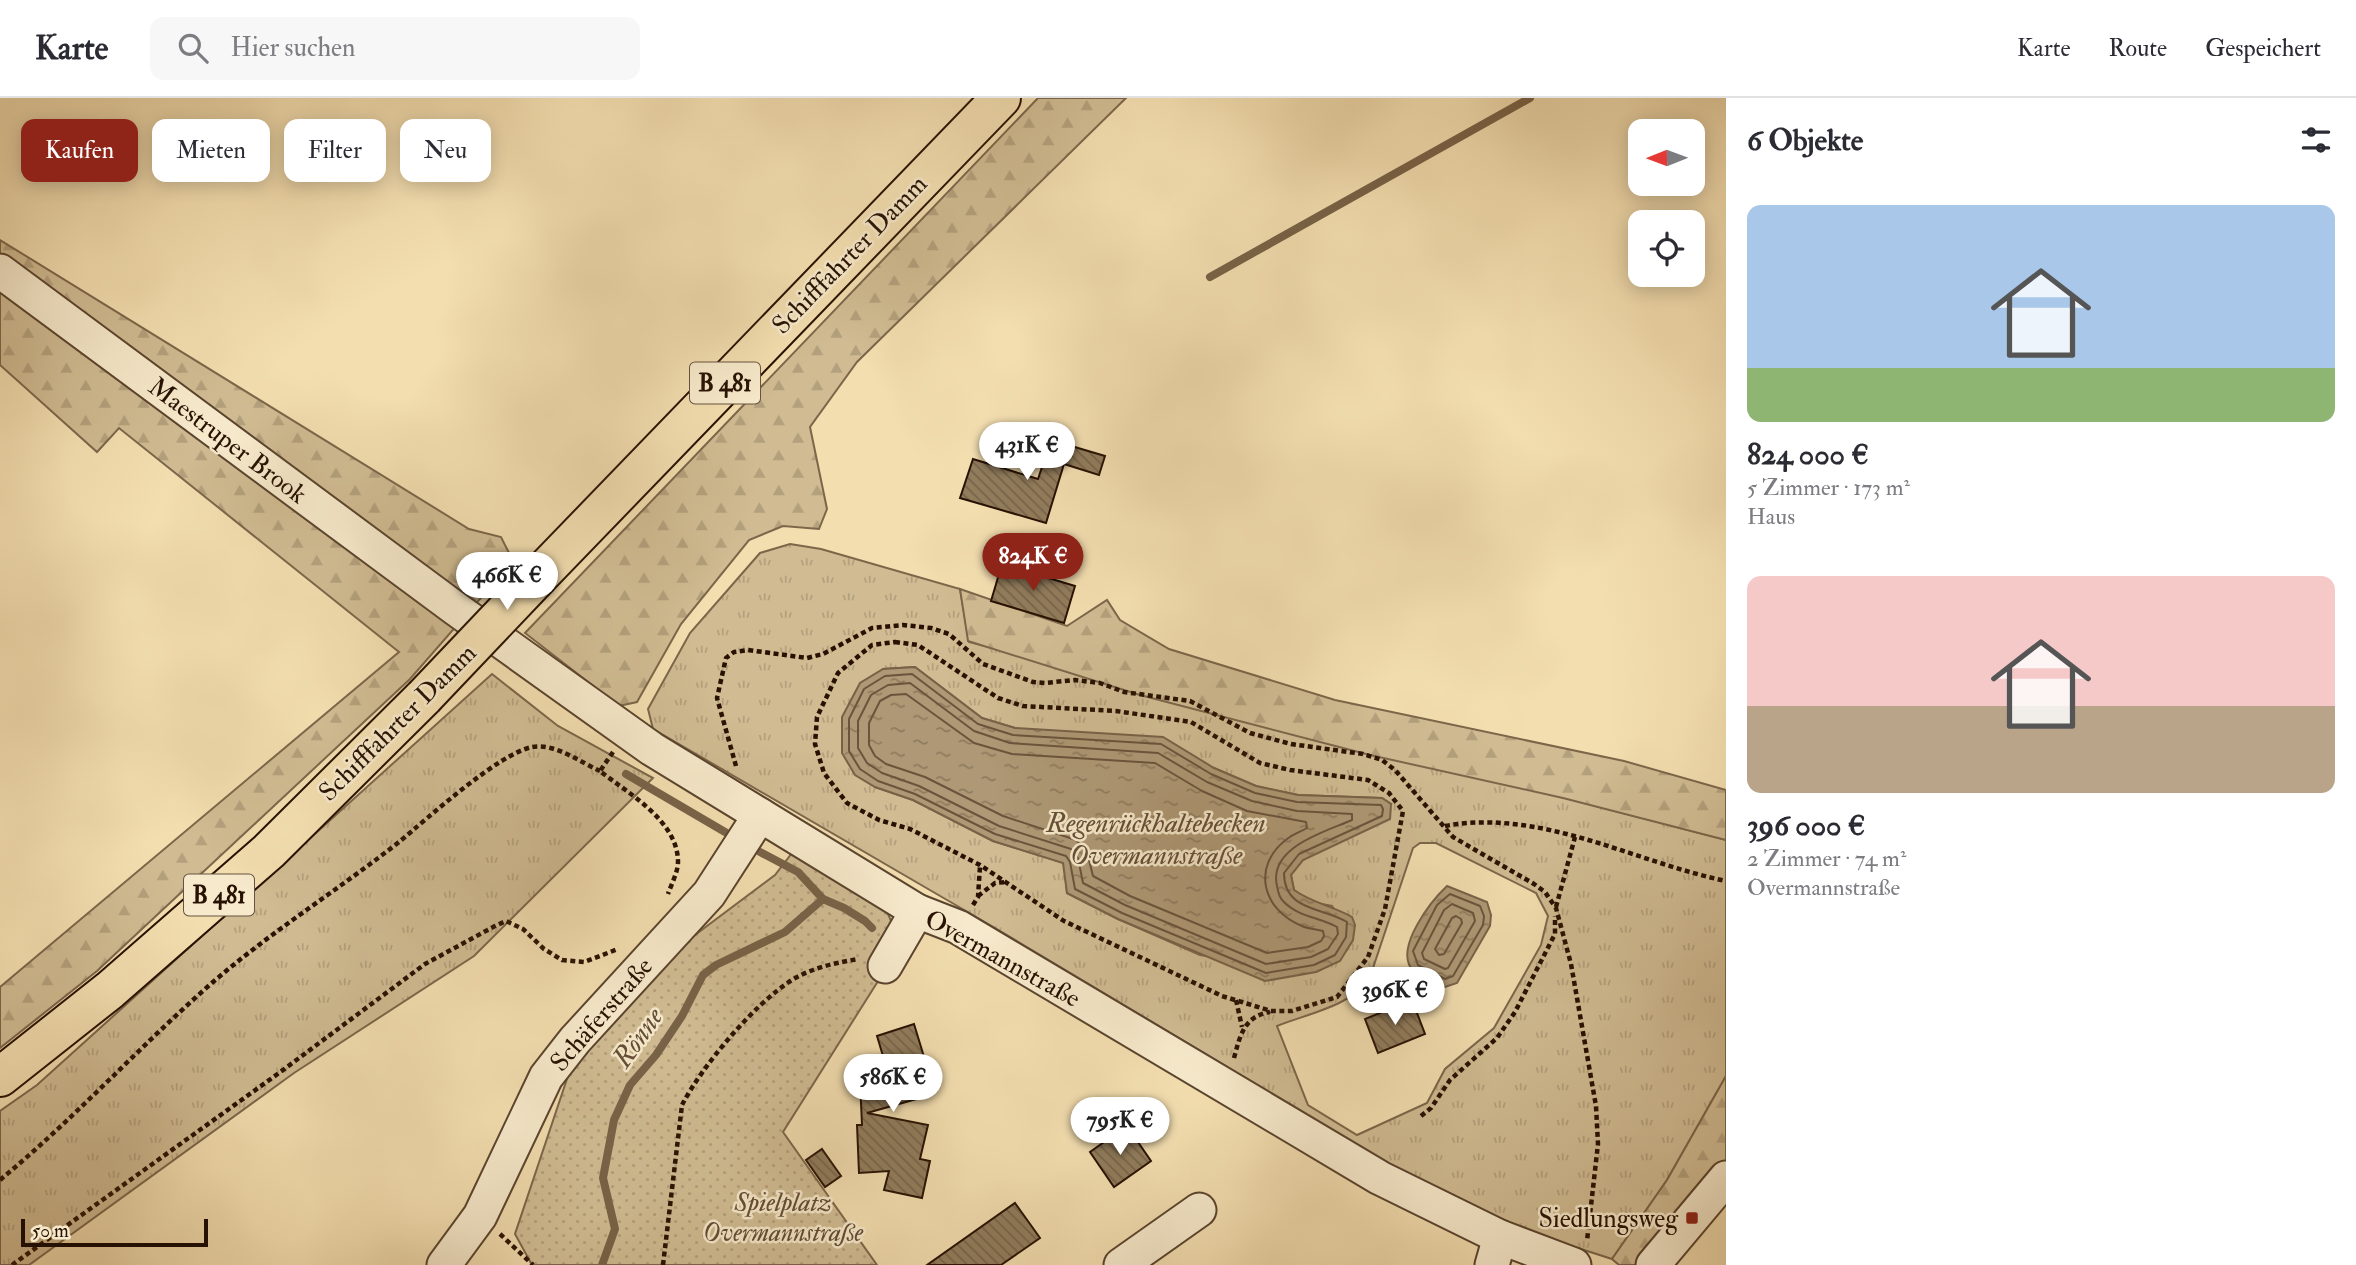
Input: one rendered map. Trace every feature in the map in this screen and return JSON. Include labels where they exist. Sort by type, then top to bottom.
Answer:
[{"type":"main road","name":"Schifffahrter Damm","points":[[0,1077],[110,989],[270,851],[424,697],[1001,98]]},
{"type":"street","name":"Maestruper Brook","points":[[0,271],[456,609]]},
{"type":"street","name":"Overmannstraße","points":[[456,609],[629,732],[727,795],[917,911],[958,927],[1380,1178],[1496,1251],[1579,1259]]},
{"type":"street","name":"Schäferstraße","points":[[444,1265],[480,1216],[546,1077],[575,1040],[709,894],[760,815]]},
{"type":"street","points":[[887,964],[917,911]]},
{"type":"street","points":[[1653,1265],[1726,1178]]},
{"type":"street","points":[[1121,1265],[1199,1210]]},
{"type":"path","points":[[727,795],[733,785],[735,760],[717,698],[726,658],[734,652],[748,650],[807,658],[823,654],[872,628],[903,625],[931,628],[949,634],[983,664],[1033,682],[1075,680],[1100,683],[1124,692],[1190,701],[1250,733],[1291,744],[1363,754],[1382,760],[1395,770],[1453,837],[1534,884],[1545,892],[1556,908],[1571,964],[1597,1118],[1598,1144],[1587,1240],[1579,1259]]},
{"type":"path","points":[[1242,1028],[1260,1013],[1292,1011],[1336,997],[1368,957],[1385,909],[1403,811],[1389,793],[1368,780],[1290,770],[1260,763],[1191,722],[1116,711],[1023,706],[998,698],[918,645],[895,642],[872,645],[838,673],[817,717],[815,744],[824,773],[848,803],[879,820],[910,830],[980,865],[1064,921],[1153,965],[1271,1012]]},
{"type":"path","points":[[600,771],[629,732]]},
{"type":"path","points":[[0,1180],[212,983],[267,938],[381,856],[480,777],[506,759],[534,747],[553,748],[600,771],[649,809],[671,833],[678,863],[666,900]]},
{"type":"path","points":[[1444,826],[1495,822],[1548,830],[1726,881]]},
{"type":"path","points":[[1421,1116],[1431,1108],[1450,1080],[1497,1038],[1515,1012],[1555,934],[1556,908],[1575,837]]},
{"type":"path","points":[[978,897],[980,865]]},
{"type":"path","points":[[972,905],[995,883],[1006,882]]},
{"type":"path","points":[[12,1265],[425,964],[495,926],[506,921],[523,929],[544,949],[562,960],[584,962],[626,946]]},
{"type":"path","points":[[663,1265],[682,1105],[692,1086],[738,1030],[792,980],[819,967],[850,960],[877,957],[887,964]]},
{"type":"path","points":[[1235,1052],[1242,1028],[1236,1000]]},
{"type":"path","points":[[480,1216],[533,1265]]},
{"type":"green space","points":[[1038,98],[1126,98],[857,362],[810,427],[827,509],[819,529],[783,526],[749,540],[681,624],[637,702],[619,706],[525,633]]},
{"type":"green space","points":[[0,240],[469,529],[501,537],[513,561],[410,679],[97,971],[0,1048],[0,987],[399,652],[119,428],[97,452],[0,365]]},
{"type":"green space","points":[[790,544],[821,549],[960,589],[969,642],[1726,840],[1726,1076],[1667,1180],[1612,1259],[1491,1220],[1358,1153],[1301,1111],[990,925],[653,729],[648,709],[690,633],[760,553]],"holes":[[[915,667],[982,718],[1015,728],[1214,768],[1256,786],[1298,795],[1382,798],[1391,804],[1303,860],[1291,875],[1294,890],[1311,902],[1332,906],[1353,940],[1340,960],[1316,972],[1200,955],[1067,893],[1064,863],[993,841],[913,800],[875,787],[883,669]],[[1420,843],[1436,843],[1536,893],[1548,916],[1541,945],[1494,1028],[1445,1069],[1427,1103],[1357,1135],[1308,1105],[1277,1026],[1339,1003],[1361,989],[1369,980],[1413,848]]]},
{"type":"green space","points":[[960,589],[1067,626],[1107,600],[1120,620],[1169,649],[1335,700],[1624,761],[1726,790],[1726,840],[1563,798],[1370,755],[1140,695],[968,641]]},
{"type":"green space","points":[[492,674],[558,726],[653,778],[474,956],[294,1073],[29,1265],[0,1265],[0,1111],[37,1085]]},
{"type":"green space","name":"Spielplatz Overmannstraße","points":[[792,853],[885,907],[895,930],[885,970],[783,1132],[877,1265],[532,1265],[515,1234],[573,1061],[679,947],[775,875]]},
{"type":"green space","points":[[1726,1076],[1726,1162],[1645,1265],[1619,1265],[1612,1259],[1667,1180]]},
{"type":"water","name":"Regenrückhaltebecken Overmannstraße","points":[[915,667],[982,718],[1015,728],[1163,737],[1214,768],[1256,786],[1298,795],[1382,798],[1391,804],[1390,819],[1303,860],[1291,875],[1294,890],[1352,917],[1355,925],[1353,940],[1340,961],[1316,972],[1265,981],[1118,919],[1067,893],[1063,863],[993,841],[913,800],[875,787],[855,775],[842,753],[842,717],[860,683],[883,669]]},
{"type":"water","points":[[1447,886],[1487,902],[1491,915],[1490,926],[1457,983],[1445,987],[1417,974],[1411,968],[1408,948],[1417,924]]},
{"type":"building","points":[[1051,440],[1105,456],[1099,475],[1064,464],[1046,523],[960,498],[973,459],[1038,479]]},
{"type":"building","points":[[1002,564],[1075,586],[1064,623],[991,601]]},
{"type":"building","points":[[1412,1000],[1425,1034],[1378,1053],[1365,1019]]},
{"type":"building","points":[[914,1024],[925,1060],[916,1063],[927,1096],[867,1113],[928,1125],[920,1159],[930,1161],[922,1198],[884,1190],[889,1171],[859,1173],[857,1125],[862,1125],[859,1058],[883,1056],[877,1036]]},
{"type":"building","points":[[1127,1126],[1151,1161],[1114,1187],[1090,1152]]},
{"type":"building","points":[[822,1149],[841,1176],[825,1187],[806,1160]]},
{"type":"building","points":[[1015,1203],[1040,1238],[1001,1265],[927,1265]]},
{"type":"waterway","points":[[1210,277],[1530,98]]},
{"type":"waterway","name":"Rönne","points":[[626,774],[725,832]]},
{"type":"waterway","name":"Rönne","points":[[760,852],[798,872],[823,899],[844,908],[872,928]]},
{"type":"waterway","name":"Rönne","points":[[602,1265],[615,1229],[603,1178],[614,1120],[630,1085],[656,1055],[682,1016],[703,975],[716,965],[785,932],[823,899]]},
{"type":"place","name":"Siedlungsweg","points":[[1692,1218]]}]
